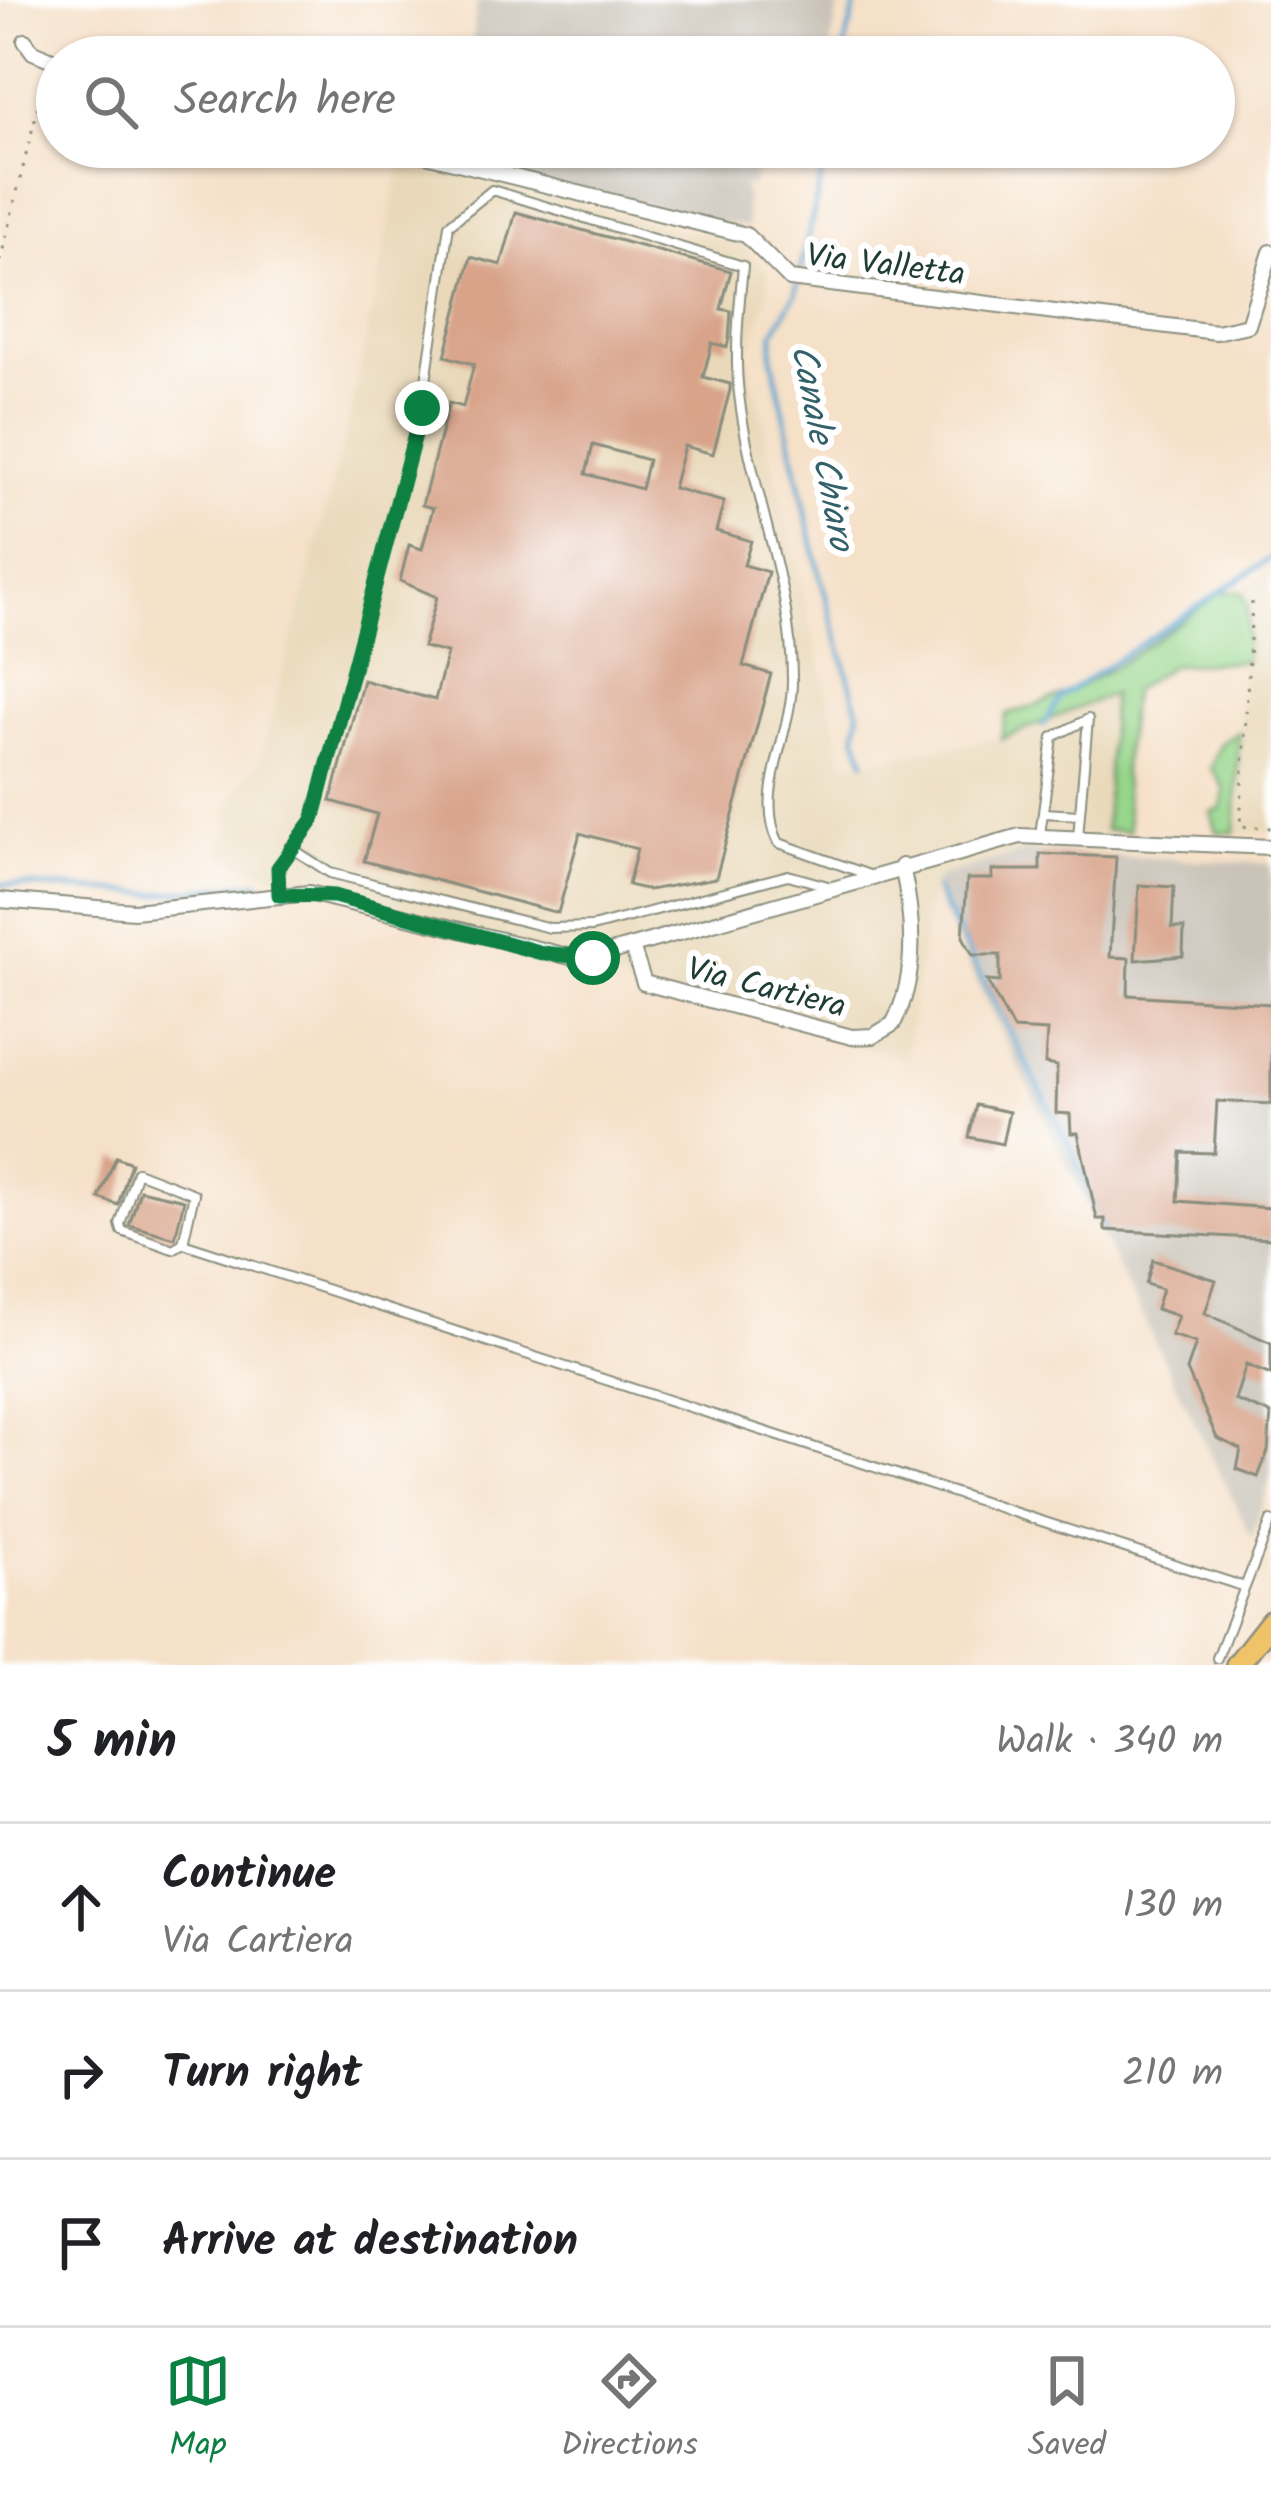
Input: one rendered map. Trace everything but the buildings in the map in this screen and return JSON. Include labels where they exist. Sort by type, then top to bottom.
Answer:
[{"type":"main road","points":[[1227,1662],[1271,1622]]},
{"type":"street","points":[[26,40],[36,48]]},
{"type":"street","name":"Via Valletta","points":[[478,168],[746,235],[795,280],[1216,332],[1240,329],[1254,316],[1271,252]]},
{"type":"street","name":"Via Cartiera","points":[[0,900],[134,911],[279,895],[334,896],[570,959],[632,947],[902,866],[1040,835],[1271,847]]},
{"type":"street","name":"Via Cartiera","points":[[632,947],[644,982],[853,1037],[873,1036],[893,1024],[900,1010],[912,925],[902,866]]},
{"type":"lane","points":[[279,895],[278,868],[313,820],[422,408],[449,225],[492,190],[743,266],[739,396],[777,560],[792,684],[776,761],[771,828],[779,843],[869,875]]},
{"type":"lane","points":[[1040,835],[1053,737],[1088,719],[1078,837]]},
{"type":"lane","points":[[1043,813],[1080,814]]},
{"type":"lane","points":[[290,847],[330,874],[550,928],[592,927],[788,875],[836,888]]},
{"type":"lane","points":[[183,1244],[194,1194],[137,1172],[120,1216],[122,1231],[173,1249],[183,1244],[1245,1586]]},
{"type":"lane","points":[[1227,1662],[1245,1586],[1271,1521]]},
{"type":"path","points":[[0,261],[36,123]]},
{"type":"path","points":[[1252,602],[1240,826],[1271,828]]},
{"type":"shaded area","points":[[478,0],[840,1],[832,36],[472,36]]},
{"type":"shaded area","points":[[400,168],[434,168],[740,245],[768,272],[768,294],[747,356],[844,765],[1001,739],[1113,693],[1103,853],[1026,852],[938,877],[930,895],[906,1058],[404,921],[221,856],[232,794],[262,755],[352,407]]},
{"type":"shaded area","points":[[474,168],[757,168],[752,186],[744,185],[747,227]]},
{"type":"shaded area","points":[[1271,568],[1271,831],[1235,833],[1245,602],[1241,591]]},
{"type":"shaded area","points":[[1026,852],[1271,864],[1271,1475],[1252,1538],[933,894],[938,877]]},
{"type":"green space","points":[[1241,591],[1248,606],[1245,661],[1172,665],[1132,691],[1123,772],[1129,831],[1105,830],[1112,694],[1001,739],[1006,715],[1092,680],[1220,592]]},
{"type":"green space","points":[[1239,732],[1235,833],[1217,832],[1211,812],[1222,808],[1225,789],[1211,768],[1221,743]]},
{"type":"waterway","name":"Canale Chiaro","points":[[848,36],[857,0]]},
{"type":"waterway","name":"Canale Chiaro","points":[[823,168],[795,295],[774,332],[772,357],[819,572],[859,714],[856,734],[865,761]]},
{"type":"waterway","points":[[1043,725],[1062,696],[1271,558]]},
{"type":"waterway","points":[[0,884],[158,894],[260,882]]},
{"type":"waterway","name":"Canale Chiaro","points":[[935,888],[1072,1151],[1105,1232]]},
{"type":"route","points":[[422,408],[313,820],[278,868],[279,895],[334,896],[542,953],[593,958]]}]
